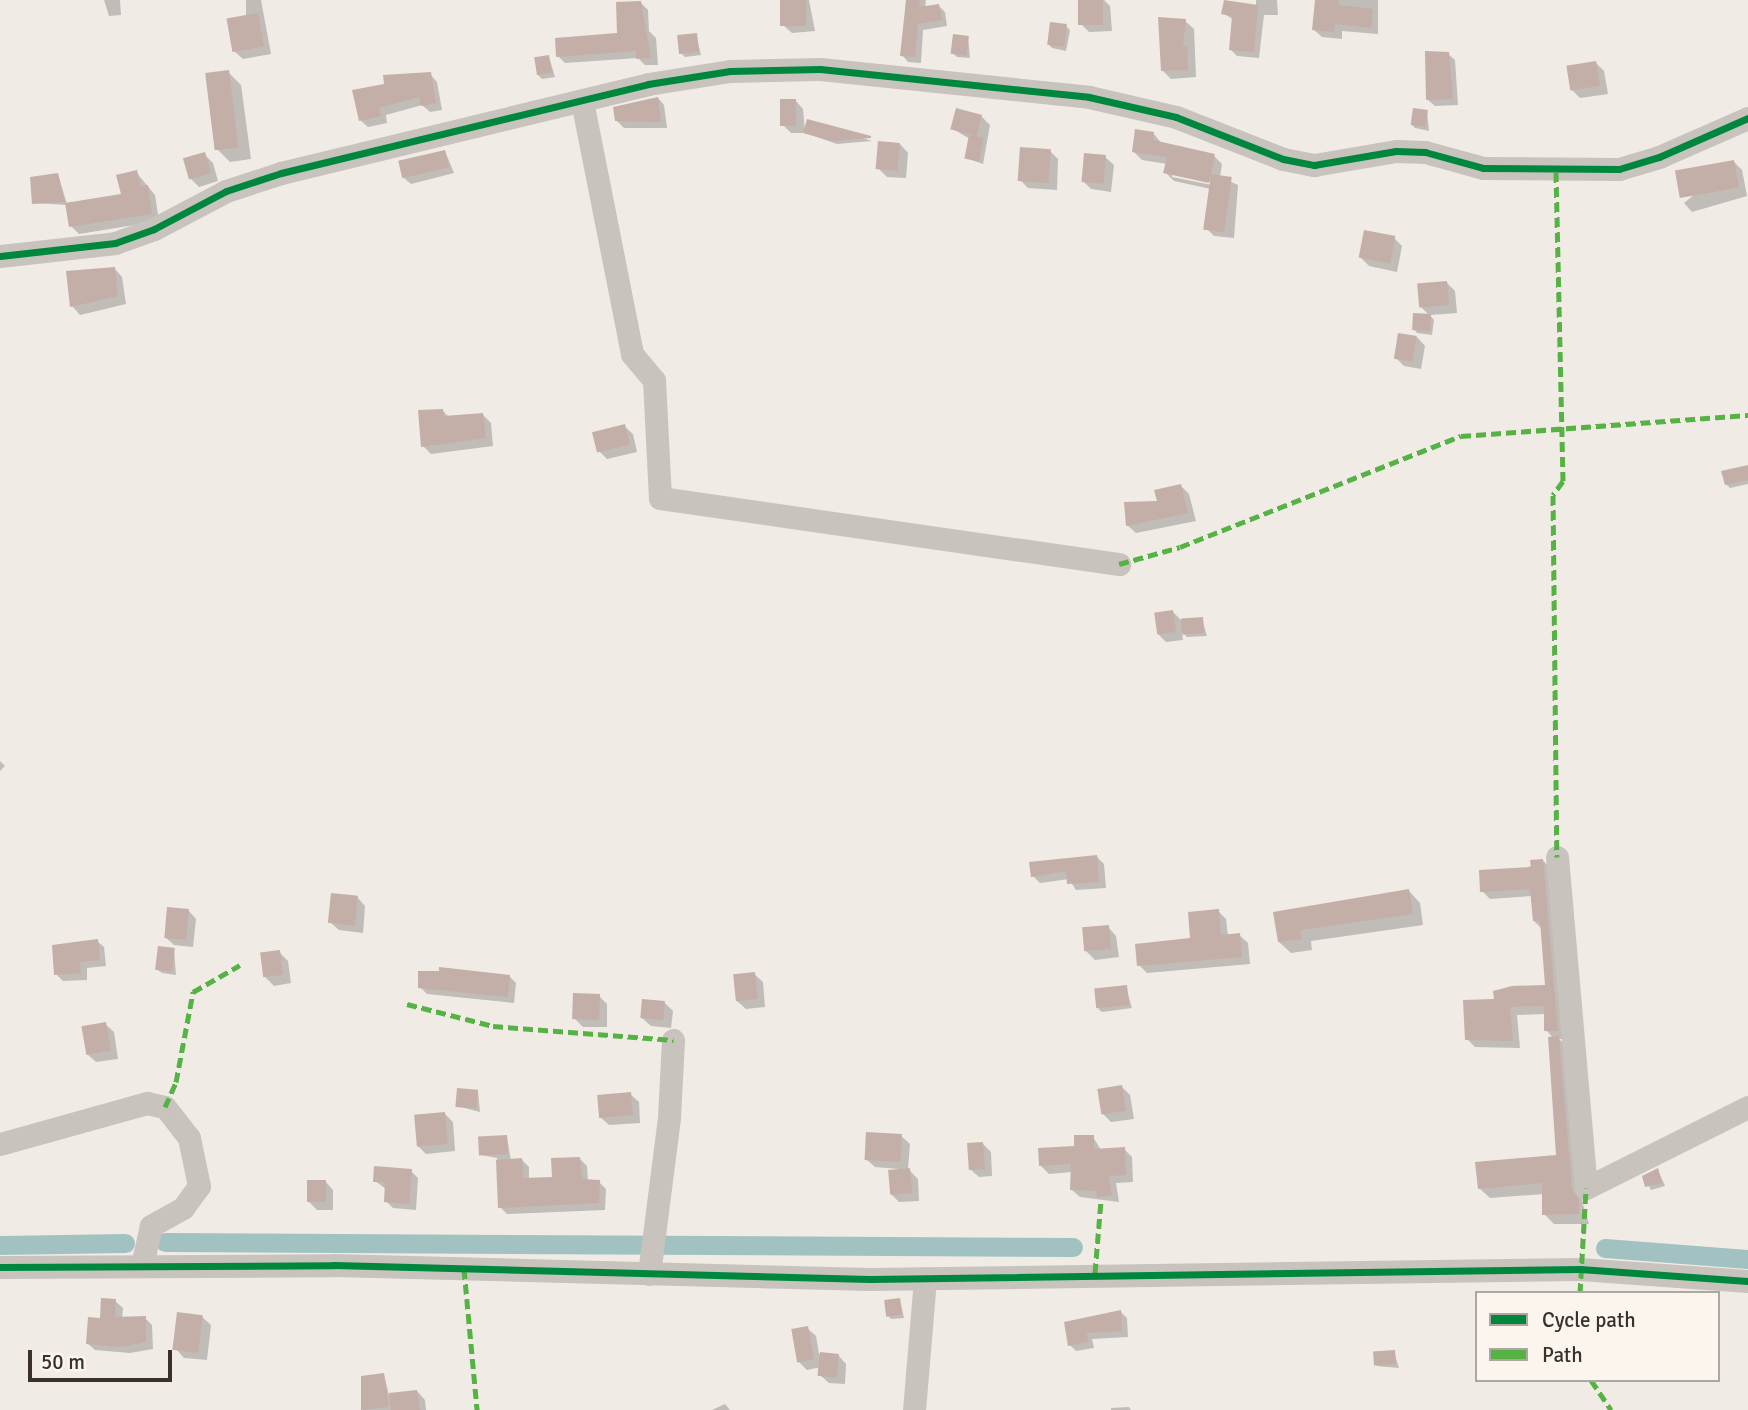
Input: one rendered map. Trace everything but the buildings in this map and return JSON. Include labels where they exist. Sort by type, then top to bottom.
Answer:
[{"type":"street","points":[[0,256],[115,243],[154,229],[226,191],[281,173],[582,101],[730,71],[820,69],[1088,97],[1176,117],[1283,159],[1314,165],[1396,151],[1425,152],[1483,168],[1556,172],[1619,169],[1659,158],[1748,118]]},
{"type":"street","points":[[582,101],[632,354],[654,380],[660,498],[1119,565]]},
{"type":"street","points":[[1558,857],[1586,1188],[1748,1107]]},
{"type":"street","points":[[649,1264],[669,1117],[673,1040]]},
{"type":"street","points":[[0,1144],[147,1103],[165,1107],[189,1138],[199,1186],[183,1208],[150,1226],[142,1264]]},
{"type":"street","points":[[0,1267],[142,1264],[649,1264],[925,1278],[1580,1269],[1748,1281]]},
{"type":"street","points":[[914,1410],[925,1278]]},
{"type":"waterway","points":[[165,1242],[1073,1247]]},
{"type":"waterway","points":[[0,1245],[125,1243]]},
{"type":"waterway","points":[[1605,1248],[1748,1259]]},
{"type":"marked path","points":[[1556,172],[1563,481],[1553,495],[1557,857]]},
{"type":"marked path","points":[[1119,564],[1180,547],[1461,436],[1748,415]]},
{"type":"marked path","points":[[165,1107],[176,1082],[193,992],[240,965]]},
{"type":"marked path","points":[[407,1004],[493,1026],[673,1040]]},
{"type":"marked path","points":[[1580,1291],[1586,1188]]},
{"type":"marked path","points":[[1095,1273],[1101,1200]]},
{"type":"marked path","points":[[464,1269],[477,1410]]},
{"type":"marked path","points":[[1592,1382],[1611,1410]]},
{"type":"cycle path","points":[[0,256],[115,243],[154,229],[226,191],[281,173],[648,84],[730,71],[820,69],[1089,97],[1176,117],[1283,159],[1314,165],[1396,151],[1425,152],[1483,168],[1619,169],[1659,157],[1748,118]]},
{"type":"cycle path","points":[[0,1267],[334,1265],[870,1279],[1580,1269],[1748,1281]]}]
